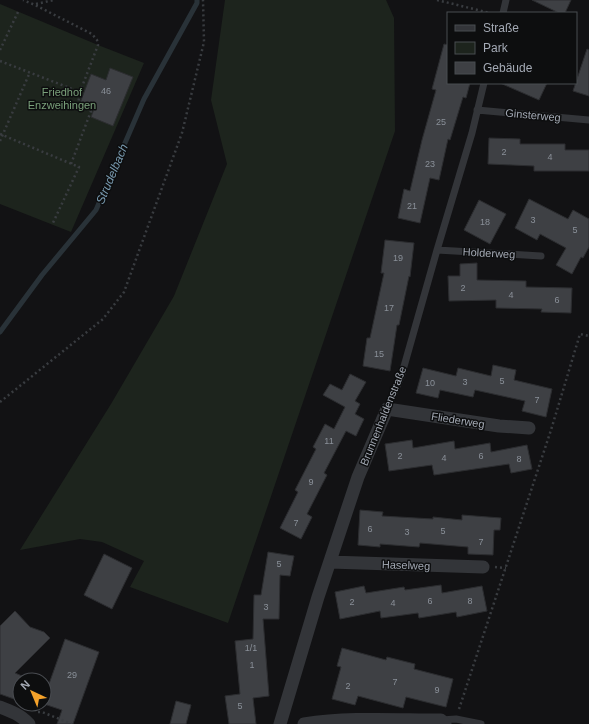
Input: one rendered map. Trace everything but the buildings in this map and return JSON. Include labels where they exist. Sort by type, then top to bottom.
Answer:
[{"type":"street","name":"Fliederweg","points":[[387,409],[499,426],[528,428]]},
{"type":"street","name":"Brunnenhaldenstraße","points":[[280,724],[297,666],[358,477],[387,409]]},
{"type":"street","name":"Haselweg","points":[[330,562],[483,567]]},
{"type":"street","points":[[0,706],[12,711],[25,720],[32,718]]},
{"type":"street","points":[[304,724],[330,720],[447,721]]},
{"type":"lane","points":[[503,12],[506,0]]},
{"type":"lane","name":"Brunnenhaldenstraße","points":[[387,409],[401,376],[472,133],[484,84]]},
{"type":"lane","name":"Ginsterweg","points":[[477,110],[589,120]]},
{"type":"lane","name":"Holderweg","points":[[437,250],[541,256]]},
{"type":"lane","points":[[447,721],[481,724]]},
{"type":"path","points":[[23,0],[35,4],[92,34],[97,40],[98,45],[80,92],[78,104],[91,111],[71,164]]},
{"type":"path","points":[[35,4],[54,0]]},
{"type":"path","points":[[0,402],[102,319],[124,292],[182,133],[204,42],[203,0]]},
{"type":"path","points":[[436,0],[486,12]]},
{"type":"path","points":[[0,50],[18,12]]},
{"type":"path","points":[[0,61],[80,92]]},
{"type":"path","points":[[0,141],[1,135],[30,72]]},
{"type":"path","points":[[1,135],[79,167],[52,225]]},
{"type":"path","points":[[447,721],[546,445],[580,334],[589,336]]},
{"type":"path","points":[[32,718],[42,712],[72,724]]},
{"type":"green space","points":[[225,0],[386,0],[394,18],[395,131],[228,623],[130,587],[144,561],[102,542],[80,539],[20,550],[111,404],[174,296],[227,164],[211,100]]},
{"type":"green space","name":"Friedhof Enzweihingen","points":[[0,4],[144,63],[71,232],[0,204]]},
{"type":"waterway","name":"Strudelbach","points":[[0,332],[42,275],[96,210],[144,99],[197,3],[197,0]]}]
